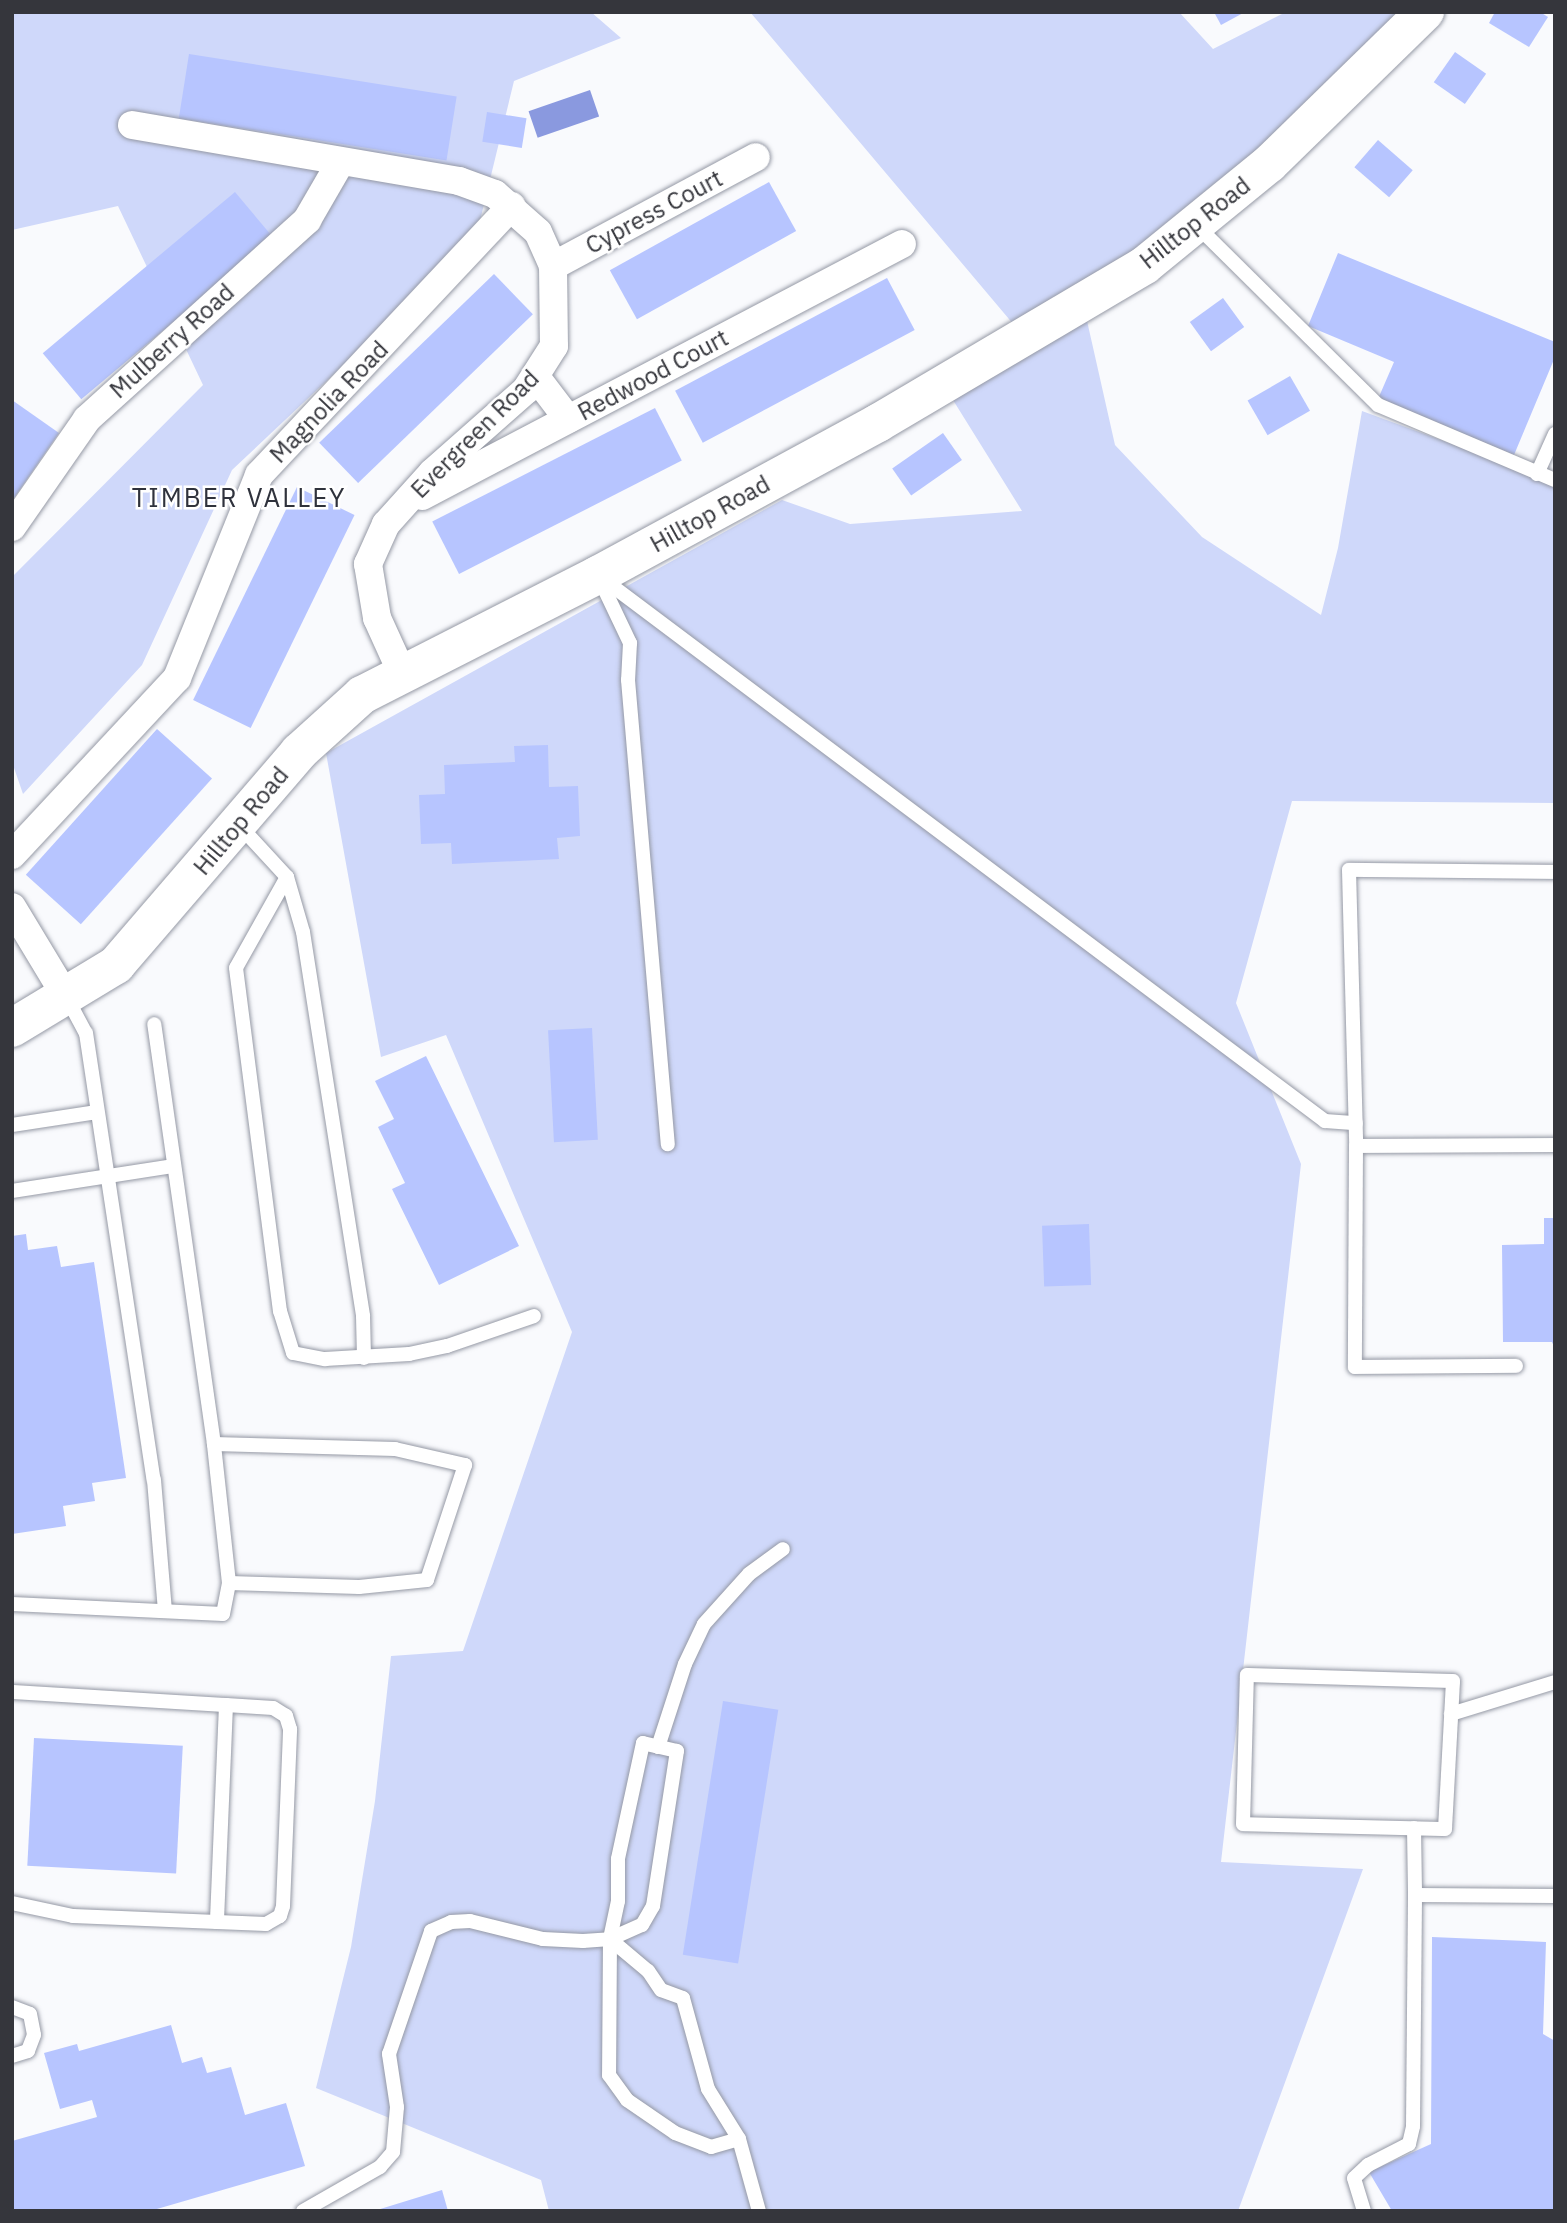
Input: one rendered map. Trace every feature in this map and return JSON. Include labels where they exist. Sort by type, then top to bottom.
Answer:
[{"type":"street","name":"Hilltop Road","points":[[12,1028],[67,998],[116,965],[328,723],[362,695],[598,575],[878,423],[1145,265],[1269,164],[1426,12]]},
{"type":"street","name":"Evergreen Road","points":[[132,125],[340,163],[459,181],[495,194],[512,206],[538,232],[553,266],[554,346],[536,377],[432,473],[386,524],[368,564],[377,618],[402,673]]},
{"type":"street","name":"Cypress Court","points":[[553,266],[756,157]]},
{"type":"street","name":"Mulberry Road","points":[[12,527],[87,419],[307,220],[340,163]]},
{"type":"street","name":"Magnolia Road","points":[[12,855],[177,678],[259,475],[512,206]]},
{"type":"street","name":"Redwood Court","points":[[404,506],[902,244]]},
{"type":"street","points":[[536,377],[568,419]]},
{"type":"street","points":[[12,907],[67,998]]},
{"type":"lane","points":[[1195,224],[1378,405],[1555,480]]},
{"type":"lane","points":[[1537,474],[1555,434]]},
{"type":"lane","points":[[598,575],[1325,1121],[1356,1123]]},
{"type":"lane","points":[[598,575],[630,643],[628,680],[668,1144]]},
{"type":"lane","points":[[238,824],[287,877],[303,932],[342,1167],[363,1316],[364,1358]]},
{"type":"lane","points":[[1516,1366],[1355,1367],[1356,1123],[1349,870],[1555,872]]},
{"type":"lane","points":[[287,877],[236,968],[280,1311],[293,1353],[325,1359],[364,1358],[447,1346],[534,1316]]},
{"type":"lane","points":[[67,998],[86,1033],[154,1480],[165,1611]]},
{"type":"lane","points":[[12,1604],[223,1614],[229,1583],[214,1444],[154,1024]]},
{"type":"lane","points":[[12,1125],[97,1112]]},
{"type":"lane","points":[[1356,1146],[1555,1145]]},
{"type":"lane","points":[[12,1191],[174,1166]]},
{"type":"lane","points":[[214,1444],[395,1449],[465,1465],[428,1580],[359,1587],[229,1583]]},
{"type":"lane","points":[[658,1747],[685,1664],[704,1624],[749,1574],[783,1549]]},
{"type":"lane","points":[[1247,1675],[1453,1681],[1451,1714],[1445,1829],[1243,1824],[1247,1675]]},
{"type":"lane","points":[[1451,1714],[1555,1682]]},
{"type":"lane","points":[[12,1692],[272,1708],[286,1716],[290,1729],[284,1906],[280,1916],[266,1924],[73,1916],[12,1903]]},
{"type":"lane","points":[[217,1922],[226,1705]]},
{"type":"lane","points":[[303,2211],[380,2167],[393,2152],[397,2108],[389,2054],[431,1931],[451,1922],[470,1921],[543,1939],[610,1939],[642,1924],[653,1906],[677,1751],[643,1743],[626,1806],[610,1939],[609,2076],[627,2100],[675,2133],[711,2147],[739,2139]]},
{"type":"lane","points":[[1364,2211],[1354,2178],[1368,2165],[1409,2144],[1413,2126],[1414,1828]]},
{"type":"lane","points":[[1415,1895],[1555,1896]]},
{"type":"lane","points":[[610,1939],[648,1971],[662,1990],[683,1998],[708,2089],[739,2139],[759,2211]]},
{"type":"lane","points":[[12,2007],[30,2014],[34,2035],[28,2051],[12,2056]]},
{"type":"shaded area","points":[[12,12],[591,12],[621,38],[514,81],[475,241],[232,470],[142,665],[23,794],[12,762],[12,577],[203,385],[118,206],[12,230]]},
{"type":"shaded area","points":[[750,12],[1179,12],[1213,49],[1286,12],[1426,12],[1083,303],[1115,445],[1202,537],[1321,615],[1338,548],[1362,411],[1555,482],[1555,803],[1292,801],[1236,1003],[1301,1164],[1221,1862],[1363,1869],[1238,2211],[549,2211],[541,2180],[316,2088],[351,1947],[375,1801],[391,1656],[463,1651],[572,1332],[446,1035],[381,1057],[326,753],[782,500],[850,524],[1022,511],[948,392],[1025,338]]},
{"type":"water","points":[[590,90],[599,116],[538,138],[529,111]]},
{"type":"building","points":[[1214,12],[1245,12],[1221,25]]},
{"type":"building","points":[[1495,12],[1540,12],[1548,17],[1529,47],[1489,23]]},
{"type":"building","points":[[1455,52],[1486,74],[1465,104],[1434,82]]},
{"type":"building","points":[[189,54],[457,96],[446,161],[179,118]]},
{"type":"building","points":[[487,112],[527,118],[522,148],[482,142]]},
{"type":"building","points":[[1378,140],[1413,170],[1389,197],[1354,167]]},
{"type":"building","points":[[769,182],[796,231],[637,319],[610,270]]},
{"type":"building","points":[[235,192],[274,238],[81,399],[43,353]]},
{"type":"building","points":[[1338,253],[1555,342],[1555,357],[1514,455],[1378,399],[1394,362],[1308,326]]},
{"type":"building","points":[[494,274],[533,314],[358,483],[319,443]]},
{"type":"building","points":[[887,278],[915,330],[703,443],[675,391]]},
{"type":"building","points":[[1223,298],[1244,327],[1211,351],[1190,322]]},
{"type":"building","points":[[1290,376],[1310,411],[1268,435],[1248,400]]},
{"type":"building","points":[[12,400],[59,433],[12,501]]},
{"type":"building","points":[[655,408],[682,461],[459,574],[432,521]]},
{"type":"building","points":[[943,433],[962,460],[911,496],[892,469]]},
{"type":"building","points":[[297,487],[355,515],[251,728],[193,700]]},
{"type":"building","points":[[157,729],[212,779],[81,924],[26,875]]},
{"type":"building","points":[[548,745],[549,787],[578,786],[580,836],[557,838],[559,859],[452,864],[451,843],[421,844],[419,795],[445,794],[444,765],[515,762],[514,746]]},
{"type":"building","points":[[592,1028],[598,1140],[554,1142],[548,1030]]},
{"type":"building","points":[[426,1056],[519,1246],[439,1285],[392,1189],[405,1183],[378,1127],[394,1119],[375,1081]]},
{"type":"building","points":[[1544,1218],[1555,1218],[1555,1349],[1552,1342],[1503,1342],[1502,1245],[1544,1244]]},
{"type":"building","points":[[1089,1224],[1091,1285],[1044,1287],[1042,1226]]},
{"type":"building","points":[[26,1234],[28,1250],[57,1246],[61,1267],[94,1262],[126,1478],[92,1483],[95,1501],[63,1506],[66,1526],[12,1534],[12,1236]]},
{"type":"building","points":[[723,1701],[778,1710],[738,1964],[683,1955]]},
{"type":"building","points":[[34,1738],[183,1746],[176,1874],[27,1866]]},
{"type":"building","points":[[1432,1937],[1546,1942],[1543,2034],[1555,2041],[1555,2211],[1392,2211],[1369,2172],[1431,2144]]},
{"type":"building","points":[[171,2025],[182,2063],[202,2057],[207,2073],[231,2067],[245,2115],[286,2103],[305,2166],[150,2211],[12,2211],[12,2141],[97,2117],[92,2100],[60,2109],[44,2053],[77,2044],[79,2051]]},
{"type":"building","points":[[442,2190],[448,2211],[377,2211],[377,2210]]},
{"type":"district","name":"TIMBER VALLEY","points":[[239,498]]}]
